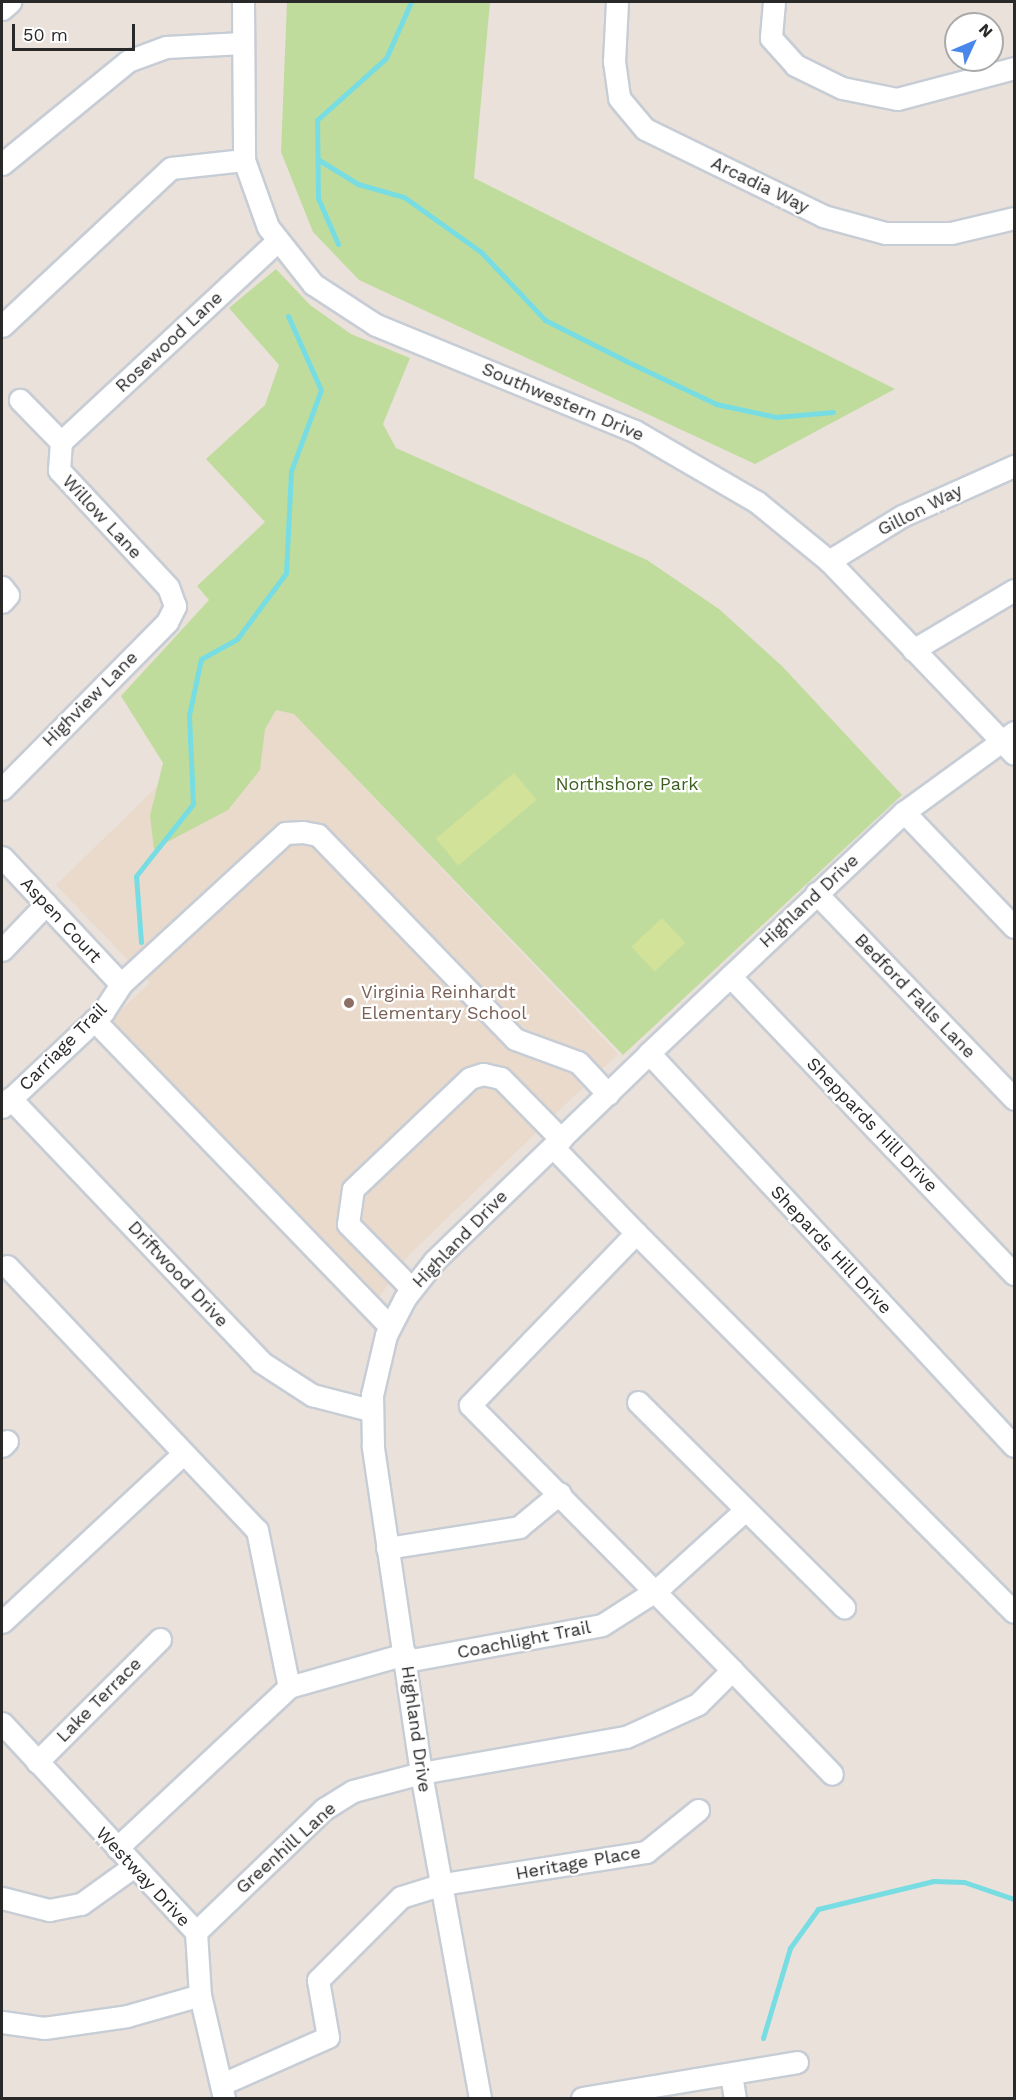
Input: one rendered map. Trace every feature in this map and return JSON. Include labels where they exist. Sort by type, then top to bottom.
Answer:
[{"type":"street","points":[[2,9],[10,2]]},
{"type":"street","name":"Southwestern Drive","points":[[243,2],[244,160],[277,241],[313,284],[360,317],[660,443],[757,502],[829,561],[913,650],[1010,742]]},
{"type":"street","name":"Arcadia Way","points":[[618,2],[614,61],[619,98],[645,129],[823,216],[885,233],[951,233],[1014,218]]},
{"type":"street","points":[[774,2],[771,39],[795,65],[842,88],[897,99],[1014,68]]},
{"type":"street","points":[[2,164],[128,62],[166,47],[243,43]]},
{"type":"street","points":[[2,326],[171,168],[244,160]]},
{"type":"street","name":"Rosewood Lane","points":[[61,442],[277,241]]},
{"type":"street","points":[[20,400],[61,442]]},
{"type":"street","name":"Willow Lane","points":[[61,442],[59,470],[168,587],[175,606]]},
{"type":"street","name":"Gillon Way","points":[[829,561],[902,516],[1014,466]]},
{"type":"street","points":[[2,587],[8,595],[2,602]]},
{"type":"street","points":[[913,650],[1014,590]]},
{"type":"street","name":"Highview Lane","points":[[2,789],[167,622],[175,606]]},
{"type":"street","name":"Highland Drive","points":[[480,2098],[443,1884],[421,1773],[406,1658],[387,1548],[370,1410],[390,1326],[411,1288],[649,1053],[816,893],[904,812],[1010,742]]},
{"type":"street","points":[[904,812],[1014,927]]},
{"type":"street","name":"Carriage Trail","points":[[6,1103],[94,1020],[121,984],[285,833],[318,835],[515,1039],[578,1062],[608,1094]]},
{"type":"street","name":"Aspen Court","points":[[2,856],[121,984]]},
{"type":"street","name":"Bedford Falls Lane","points":[[816,893],[1014,1099]]},
{"type":"street","points":[[2,950],[45,903]]},
{"type":"street","name":"Sheppards Hill Drive","points":[[730,976],[1014,1275]]},
{"type":"street","points":[[94,1020],[390,1326]]},
{"type":"street","name":"Shepards Hill Drive","points":[[649,1053],[1014,1446]]},
{"type":"street","points":[[411,1288],[348,1224],[353,1189],[470,1078],[483,1074],[501,1078],[636,1233],[1014,1612]]},
{"type":"street","name":"Driftwood Drive","points":[[6,1103],[261,1362],[312,1395],[370,1410]]},
{"type":"street","points":[[636,1233],[470,1405],[658,1589],[832,1774]]},
{"type":"street","points":[[3,1266],[257,1530],[289,1687],[117,1848]]},
{"type":"street","points":[[638,1402],[844,1607]]},
{"type":"street","points":[[2,1622],[183,1454]]},
{"type":"street","points":[[387,1548],[519,1527],[560,1493]]},
{"type":"street","name":"Coachlight Trail","points":[[289,1687],[406,1658],[570,1634],[623,1614],[658,1589],[745,1510]]},
{"type":"street","name":"Lake Terrace","points":[[37,1762],[160,1639]]},
{"type":"street","name":"Greenhill Lane","points":[[196,1932],[324,1809],[369,1785],[421,1773],[626,1737],[698,1704],[732,1670]]},
{"type":"street","name":"Westway Drive","points":[[2,1723],[196,1932],[200,1995],[223,2091]]},
{"type":"street","name":"Heritage Place","points":[[223,2091],[328,2037],[318,1980],[401,1897],[443,1884],[646,1852],[698,1810]]},
{"type":"street","points":[[2,1898],[49,1910],[81,1904],[134,1866]]},
{"type":"street","points":[[2,2022],[44,2028],[127,2016],[200,1995]]},
{"type":"street","points":[[582,2098],[796,2062]]},
{"type":"street","points":[[731,2074],[735,2098]]},
{"type":"shaded area","name":"Virginia Reinhardt Elementary School","points":[[264,682],[618,1054],[410,1254],[375,1303],[108,1022],[150,983],[56,885]]},
{"type":"green space","points":[[287,2],[490,2],[474,178],[895,389],[755,464],[359,280],[313,232],[281,152]]},
{"type":"green space","name":"Northshore Park","points":[[276,269],[310,305],[351,334],[410,358],[383,424],[396,448],[647,560],[719,609],[782,666],[902,795],[623,1055],[294,714],[276,710],[265,729],[260,770],[228,810],[154,849],[150,816],[163,763],[121,696],[209,600],[197,586],[265,522],[206,459],[265,405],[279,365],[229,308]]},
{"type":"green space","points":[[514,773],[536,800],[458,865],[436,839]]},
{"type":"green space","points":[[662,918],[685,943],[654,972],[631,947]]},
{"type":"waterway","points":[[338,244],[318,198],[317,120],[386,58],[411,2]]},
{"type":"waterway","points":[[319,160],[358,184],[404,197],[481,252],[545,320],[626,361],[716,404],[776,417],[833,412]]},
{"type":"waterway","points":[[141,942],[136,876],[193,804],[189,715],[201,659],[237,639],[286,573],[291,471],[321,390],[288,316]]},
{"type":"waterway","points":[[763,2038],[790,1948],[818,1909],[934,1881],[964,1882],[1014,1899]]},
{"type":"place","name":"Virginia Reinhardt Elementary School","points":[[349,1003]]}]
